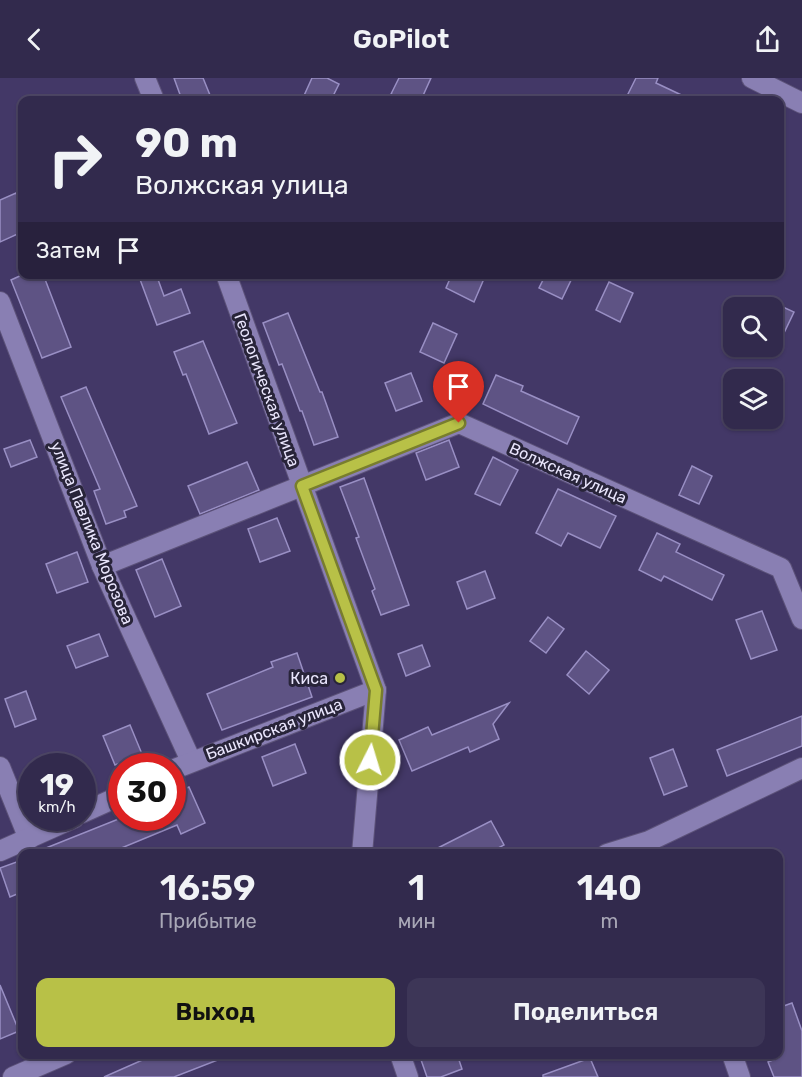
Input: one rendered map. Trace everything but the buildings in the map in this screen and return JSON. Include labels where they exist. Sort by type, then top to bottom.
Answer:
[{"type":"street","points":[[145,78],[152,96]]},
{"type":"street","points":[[752,78],[802,103]]},
{"type":"street","name":"Геологическая улица","points":[[228,279],[376,690],[362,849]]},
{"type":"street","name":"улица Павлика Морозова","points":[[0,302],[102,566],[191,761]]},
{"type":"street","name":"Волжская улица","points":[[102,566],[459,423],[781,568],[802,619]]},
{"type":"street","name":"Башкирская улица","points":[[186,763],[376,690]]},
{"type":"street","points":[[0,767],[29,839]]},
{"type":"street","points":[[651,847],[802,768]]},
{"type":"street","points":[[0,851],[46,831]]},
{"type":"street","points":[[13,1077],[54,1059]]},
{"type":"street","points":[[402,1059],[408,1077]]},
{"type":"street","points":[[734,1059],[740,1077]]},
{"type":"place","name":"Киса","points":[[340,678]]},
{"type":"route","points":[[370,760],[376,690],[302,486],[459,423]]}]
